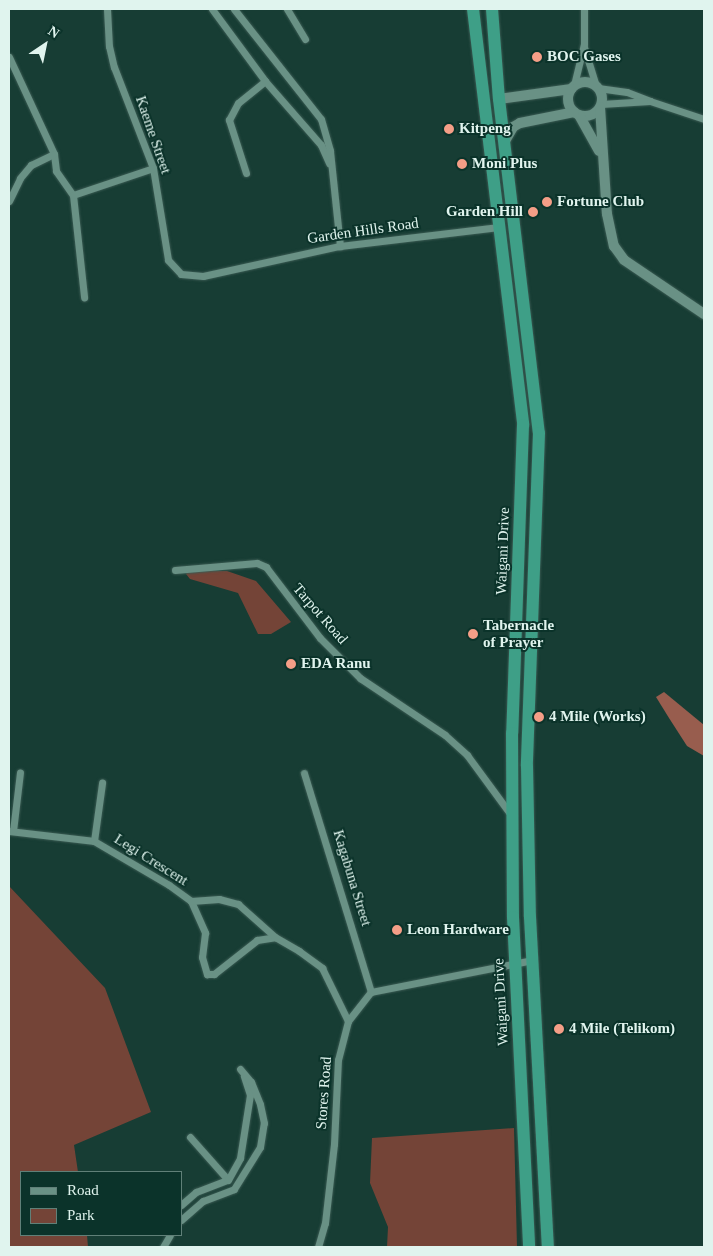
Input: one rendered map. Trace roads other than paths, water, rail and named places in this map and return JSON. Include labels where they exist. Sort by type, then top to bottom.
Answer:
[{"type":"highway","name":"Waigani Drive","points":[[473,9],[516,355],[523,449],[513,786],[514,962],[529,1247]]},
{"type":"highway","points":[[492,9],[499,99],[523,276],[539,433],[527,766],[532,960],[548,1247]]},
{"type":"highway","points":[[492,174],[495,165],[488,104],[499,99]]},
{"type":"highway","points":[[516,355],[525,353],[518,291],[523,276]]},
{"type":"highway","points":[[523,449],[528,422],[523,374],[533,373]]},
{"type":"highway","points":[[513,786],[523,782],[524,702],[531,691]]},
{"type":"street","name":"Kaeme Street","points":[[107,9],[109,46],[114,67],[153,168],[168,260],[181,274],[203,276]]},
{"type":"street","points":[[212,9],[265,81],[321,145],[331,167]]},
{"type":"street","points":[[234,9],[317,111],[330,151],[340,246]]},
{"type":"street","points":[[287,9],[305,38]]},
{"type":"street","points":[[584,9],[584,44],[568,99],[602,159]]},
{"type":"street","points":[[584,44],[597,87],[600,106],[602,159],[614,246],[624,260],[704,314]]},
{"type":"street","points":[[9,57],[54,154],[59,177],[73,195],[84,297]]},
{"type":"street","points":[[246,173],[228,120],[238,103],[265,81]]},
{"type":"street","points":[[499,99],[572,87],[585,81],[597,87],[634,94],[704,119]]},
{"type":"street","points":[[505,141],[513,127],[520,123],[577,113],[591,115],[600,106],[650,101]]},
{"type":"street","points":[[9,201],[20,178],[32,165],[54,154]]},
{"type":"street","points":[[73,195],[153,168]]},
{"type":"street","name":"Garden Hills Road","points":[[203,276],[340,246],[499,227]]},
{"type":"street","name":"Tarpot Road","points":[[176,570],[257,562],[266,567],[320,638],[360,678],[445,735],[467,756],[513,817]]},
{"type":"street","points":[[20,772],[11,831],[94,841],[102,783]]},
{"type":"street","name":"Kagabuna Street","points":[[304,773],[372,992]]},
{"type":"street","name":"Legi Crescent","points":[[94,841],[130,860],[190,901],[205,933],[202,957],[207,974],[214,974],[257,940],[274,937]]},
{"type":"street","points":[[190,901],[219,899],[238,904],[274,937],[322,968],[348,1021]]},
{"type":"street","points":[[372,992],[514,962],[532,960]]},
{"type":"street","name":"Stores Road","points":[[318,1247],[325,1223],[334,1144],[338,1060],[348,1021],[372,992]]},
{"type":"street","points":[[182,1204],[196,1192],[228,1180],[240,1158],[247,1129],[250,1096],[242,1071],[252,1082],[264,1123],[260,1147],[234,1189],[203,1201],[182,1219]]},
{"type":"street","points":[[190,1137],[228,1180]]},
{"type":"street","points":[[163,1247],[169,1236]]},
{"type":"place","name":"BOC Gases","points":[[537,57]]},
{"type":"place","name":"Kitpeng","points":[[449,129]]},
{"type":"place","name":"Moni Plus","points":[[462,164]]},
{"type":"place","name":"Fortune Club","points":[[547,202]]},
{"type":"place","name":"Garden Hill","points":[[533,212]]},
{"type":"place","name":"Tabernacle of Prayer","points":[[473,634]]},
{"type":"place","name":"EDA Ranu","points":[[291,664]]},
{"type":"place","name":"4 Mile (Works)","points":[[539,717]]},
{"type":"place","name":"Leon Hardware","points":[[397,930]]},
{"type":"place","name":"4 Mile (Telikom)","points":[[559,1029]]}]
